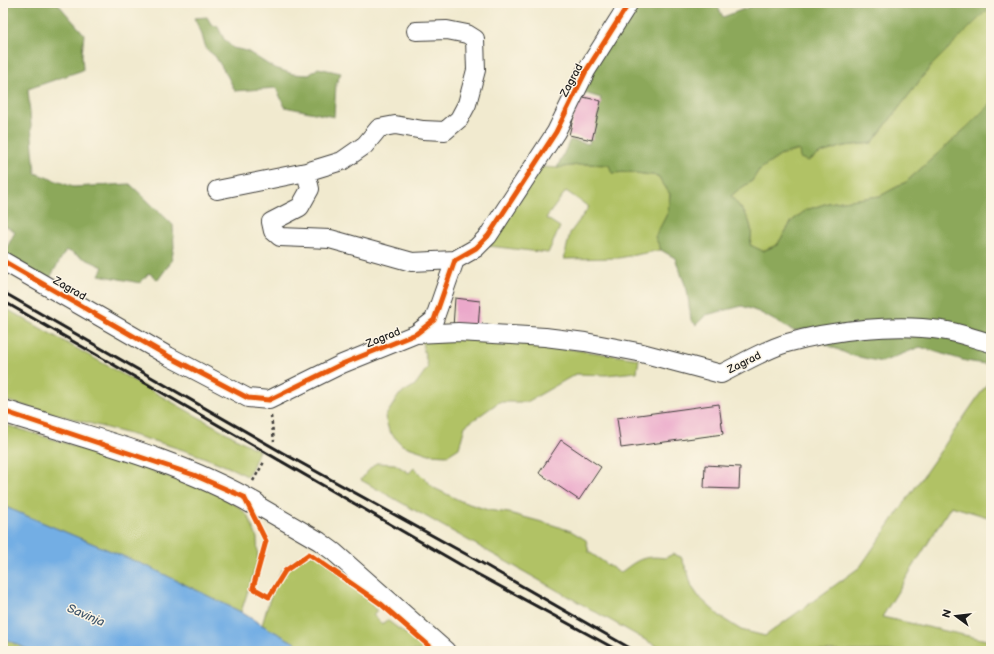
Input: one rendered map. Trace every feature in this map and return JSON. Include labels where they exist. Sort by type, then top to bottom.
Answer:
[{"type":"street","name":"Zagrad","points":[[306,172],[310,189],[300,208],[271,222],[273,231],[280,237],[330,239],[412,262],[455,260],[476,248],[488,236],[556,132],[586,71],[629,3]]},
{"type":"street","points":[[217,190],[306,172],[342,161],[365,145],[379,128],[395,125],[423,130],[445,131],[459,119],[467,104],[476,70],[475,40],[467,34],[447,30],[416,31]]},
{"type":"street","name":"Zagrad","points":[[3,261],[168,356],[248,398],[269,400],[342,364],[416,334],[434,320],[455,260]]},
{"type":"street","name":"Zagrad","points":[[416,334],[458,332],[532,336],[585,342],[638,352],[721,374],[758,355],[787,343],[839,332],[903,327],[942,330],[991,343]]},
{"type":"street","points":[[3,412],[155,458],[227,488],[319,541],[334,552],[446,651]]},
{"type":"path","points":[[269,400],[274,441]]},
{"type":"path","points":[[249,501],[264,462]]},
{"type":"green space","points":[[3,3],[60,3],[58,4],[84,34],[82,55],[83,70],[28,89],[35,173],[73,187],[130,184],[173,225],[174,247],[171,262],[158,280],[149,273],[140,283],[99,275],[103,267],[66,250],[48,281],[3,255],[15,232],[3,224]]},
{"type":"green space","points":[[632,3],[716,3],[723,17],[760,3],[991,3],[991,8],[985,12],[931,66],[872,143],[844,146],[821,153],[808,161],[800,158],[799,150],[783,154],[759,170],[752,181],[731,196],[748,218],[751,230],[750,245],[763,251],[777,245],[792,221],[806,210],[828,203],[880,196],[906,182],[966,128],[991,103],[991,365],[966,361],[920,347],[882,362],[850,355],[825,344],[820,327],[794,331],[759,312],[742,306],[706,315],[696,325],[691,320],[687,290],[675,258],[661,250],[655,237],[668,212],[670,194],[658,176],[629,172],[612,173],[609,165],[585,164],[557,168],[570,140],[589,144],[601,98],[581,92]]},
{"type":"green space","points":[[991,8],[991,103],[966,128],[906,182],[880,196],[828,203],[806,210],[792,221],[777,245],[762,251],[750,245],[751,230],[748,218],[731,196],[752,181],[759,170],[783,154],[800,150],[808,161],[821,153],[844,146],[872,143],[931,66],[985,12]]},
{"type":"green space","points":[[207,17],[211,24],[218,27],[224,39],[233,48],[247,51],[272,67],[293,74],[309,75],[318,68],[341,73],[336,84],[334,117],[285,107],[276,88],[235,91],[215,56],[206,49],[201,32],[194,18]]},
{"type":"green space","points":[[585,164],[610,165],[612,173],[629,172],[658,176],[670,194],[668,212],[656,237],[661,250],[619,258],[564,259],[570,233],[589,207],[566,191],[546,218],[560,227],[548,253],[489,246],[542,167],[557,168]]},
{"type":"green space","points":[[3,307],[259,450],[247,476],[216,462],[167,445],[3,400]]},
{"type":"green space","points":[[466,334],[639,359],[637,372],[606,375],[576,374],[527,402],[499,402],[465,426],[459,448],[448,455],[429,454],[402,445],[389,431],[385,417],[399,395],[415,385],[428,367],[421,339]]},
{"type":"green space","points":[[991,378],[991,518],[951,506],[882,617],[991,641],[991,651],[665,651],[361,480],[376,463],[395,464],[409,473],[414,468],[434,488],[463,502],[488,510],[509,513],[571,531],[586,540],[589,552],[620,573],[636,562],[646,558],[665,558],[673,554],[681,557],[692,587],[699,597],[722,618],[741,630],[765,636],[860,567]]},
{"type":"green space","points":[[3,424],[127,462],[213,492],[239,507],[249,517],[257,538],[258,560],[241,612],[149,567],[3,506]]},
{"type":"green space","points":[[318,554],[335,565],[350,579],[377,610],[373,615],[382,624],[387,620],[429,651],[310,651],[262,625],[274,587],[283,569],[299,558]]},
{"type":"green space","points":[[3,638],[31,651],[3,651]]},
{"type":"water","name":"Savinja","points":[[3,506],[149,567],[241,612],[310,651],[31,651],[3,638]]},
{"type":"building","points":[[579,96],[601,101],[592,140],[569,135]]},
{"type":"building","points":[[455,298],[480,301],[478,329],[453,327]]},
{"type":"building","points":[[719,404],[723,434],[621,448],[617,418]]},
{"type":"building","points":[[561,440],[601,467],[579,500],[539,473]]},
{"type":"building","points":[[705,465],[740,467],[739,489],[704,488]]},
{"type":"railway","points":[[3,292],[283,453],[473,558],[635,651]]},
{"type":"railway","points":[[3,301],[468,569],[619,651]]},
{"type":"cycle path","points":[[3,261],[168,356],[248,398],[269,400],[342,364],[416,334],[434,320],[455,260],[476,248],[488,236],[556,132],[586,71],[629,3]]},
{"type":"cycle path","points":[[3,411],[194,475],[244,497],[266,541],[253,588],[269,597],[285,571],[309,554],[381,604],[435,651]]}]
